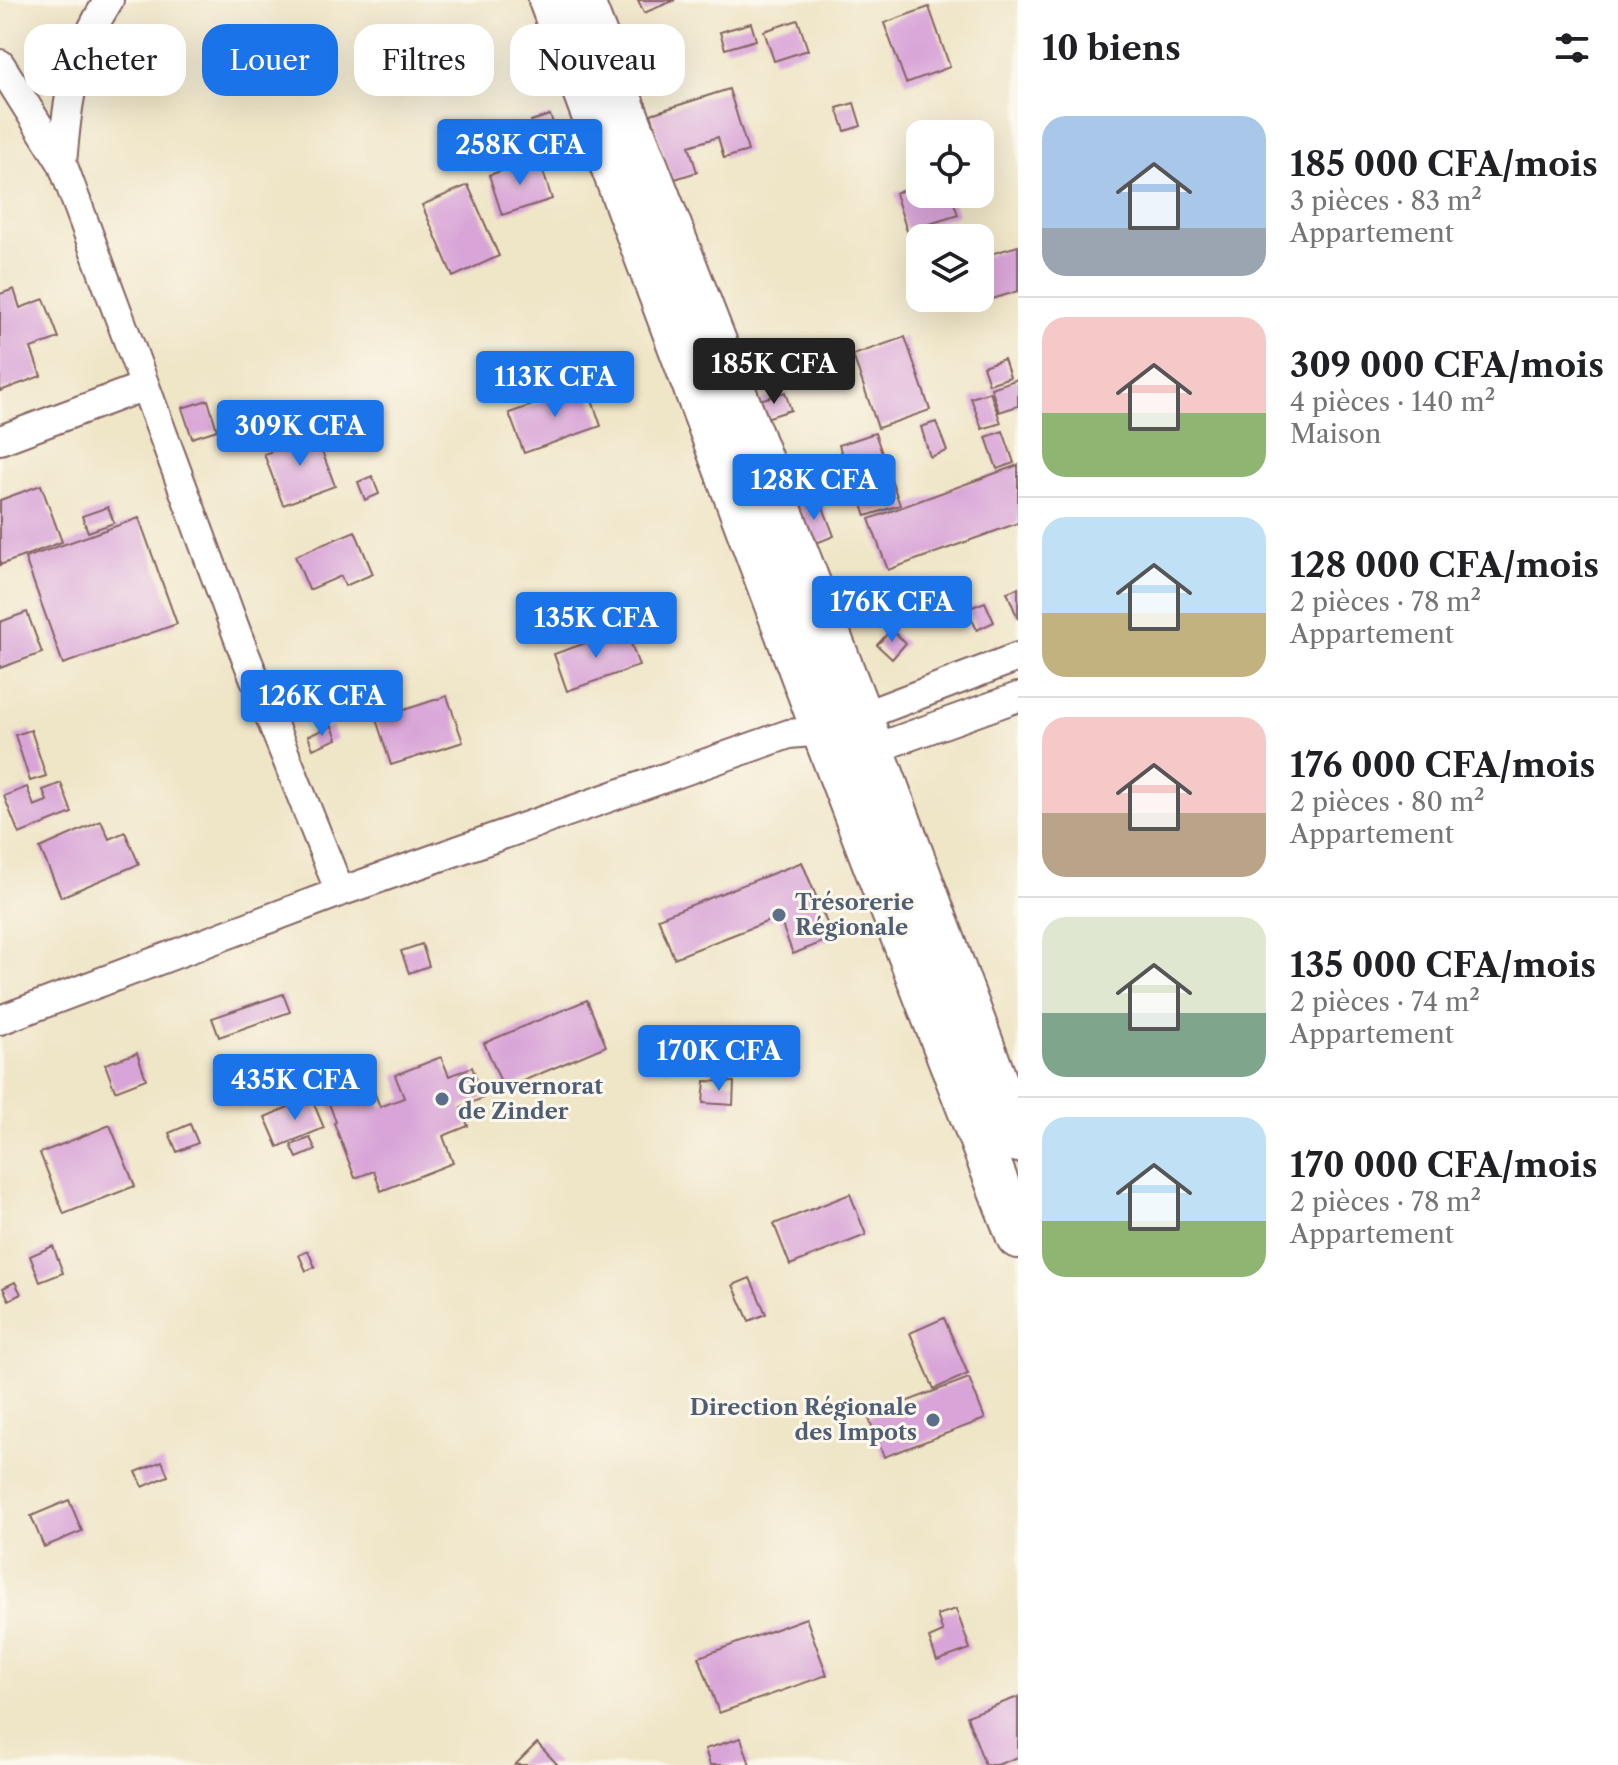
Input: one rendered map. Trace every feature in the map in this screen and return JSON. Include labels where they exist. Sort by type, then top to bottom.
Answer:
[{"type":"highway","points":[[550,0],[837,739],[1018,1141]]},
{"type":"highway","points":[[582,0],[837,739],[1018,1237]]},
{"type":"street","points":[[62,163],[75,69],[85,43],[109,0]]},
{"type":"street","points":[[0,64],[62,163],[240,642],[340,892]]},
{"type":"street","points":[[0,440],[145,386]]},
{"type":"street","points":[[837,739],[1018,657]]},
{"type":"street","points":[[0,1020],[340,892],[837,739],[1018,697]]},
{"type":"building","points":[[638,0],[675,0],[644,13]]},
{"type":"building","points":[[929,7],[950,67],[906,83],[884,23]]},
{"type":"building","points":[[798,20],[808,50],[774,61],[764,31]]},
{"type":"building","points":[[751,23],[756,40],[725,49],[720,32]]},
{"type":"building","points":[[729,89],[748,151],[724,158],[718,137],[689,146],[697,172],[672,180],[651,114]]},
{"type":"building","points":[[854,103],[861,126],[845,131],[837,108]]},
{"type":"building","points":[[550,115],[557,134],[537,140],[531,121]]},
{"type":"building","points":[[539,159],[552,199],[502,215],[489,175]]},
{"type":"building","points":[[468,185],[499,256],[453,277],[422,205]]},
{"type":"building","points":[[906,189],[906,208],[956,208],[958,215],[929,224],[906,224],[906,228],[895,193]]},
{"type":"building","points":[[1018,246],[1018,291],[994,299],[994,253]]},
{"type":"building","points":[[14,289],[20,308],[44,299],[59,338],[31,348],[41,376],[0,391],[0,294]]},
{"type":"building","points":[[905,337],[930,410],[878,428],[853,355]]},
{"type":"building","points":[[1004,359],[1010,377],[989,384],[983,366]]},
{"type":"building","points":[[1018,379],[1018,406],[999,412],[991,388]]},
{"type":"building","points":[[587,386],[601,426],[524,453],[509,413]]},
{"type":"building","points":[[785,392],[791,410],[763,419],[757,401]]},
{"type":"building","points":[[990,392],[1001,423],[982,429],[971,398]]},
{"type":"building","points":[[208,400],[217,430],[192,438],[182,408]]},
{"type":"building","points":[[311,422],[335,486],[283,505],[264,454],[303,440],[298,427]]},
{"type":"building","points":[[936,422],[947,451],[930,457],[921,427]]},
{"type":"building","points":[[1003,431],[1014,463],[997,469],[986,437]]},
{"type":"building","points":[[875,433],[886,465],[849,477],[839,445]]},
{"type":"building","points":[[824,455],[833,481],[794,496],[784,470]]},
{"type":"building","points":[[1018,465],[1018,523],[888,570],[869,519]]},
{"type":"building","points":[[887,467],[900,505],[866,516],[853,479]]},
{"type":"building","points":[[372,476],[379,494],[365,500],[358,482]]},
{"type":"building","points":[[41,485],[62,542],[0,565],[0,500]]},
{"type":"building","points":[[820,499],[834,536],[809,546],[794,508]]},
{"type":"building","points":[[108,507],[114,523],[88,532],[82,516]]},
{"type":"building","points":[[139,518],[177,624],[63,664],[25,558]]},
{"type":"building","points":[[355,531],[373,574],[345,586],[341,576],[309,590],[295,556]]},
{"type":"building","points":[[1018,588],[1018,619],[1007,592]]},
{"type":"building","points":[[985,602],[994,622],[977,630],[967,609]]},
{"type":"building","points":[[27,612],[42,653],[0,668],[0,622]]},
{"type":"building","points":[[619,612],[624,627],[582,641],[576,627]]},
{"type":"building","points":[[626,629],[639,666],[567,691],[554,654]]},
{"type":"building","points":[[891,630],[906,643],[892,659],[877,645]]},
{"type":"building","points":[[447,696],[463,742],[391,765],[376,719]]},
{"type":"building","points":[[332,726],[337,739],[313,749],[308,736]]},
{"type":"building","points":[[31,730],[46,776],[30,781],[15,735]]},
{"type":"building","points":[[61,783],[72,813],[19,834],[4,796],[27,787],[34,806],[47,801],[43,790]]},
{"type":"building","points":[[101,821],[109,839],[125,832],[139,864],[61,897],[40,848]]},
{"type":"building","points":[[802,862],[833,938],[793,954],[779,917],[674,958],[658,918]]},
{"type":"building","points":[[422,944],[429,966],[409,973],[401,951]]},
{"type":"building","points":[[283,994],[290,1012],[219,1037],[212,1018]]},
{"type":"building","points":[[587,1000],[606,1046],[504,1089],[484,1043]]},
{"type":"building","points":[[683,1033],[692,1059],[665,1070],[655,1044]]},
{"type":"building","points":[[137,1053],[146,1079],[115,1091],[105,1064]]},
{"type":"building","points":[[441,1057],[449,1076],[472,1067],[483,1098],[461,1107],[468,1126],[443,1136],[453,1163],[381,1191],[374,1171],[355,1178],[325,1093],[368,1076],[380,1107],[404,1098],[395,1075]]},
{"type":"building","points":[[705,1081],[734,1082],[733,1105],[703,1103]]},
{"type":"building","points":[[311,1097],[324,1128],[278,1147],[265,1117]]},
{"type":"building","points":[[190,1124],[198,1143],[177,1152],[169,1133]]},
{"type":"building","points":[[110,1125],[135,1186],[64,1214],[40,1153]]},
{"type":"building","points":[[310,1138],[316,1150],[297,1158],[291,1145]]},
{"type":"building","points":[[850,1194],[866,1235],[790,1265],[774,1224]]},
{"type":"building","points":[[53,1246],[63,1273],[40,1282],[30,1256]]},
{"type":"building","points":[[308,1251],[315,1267],[306,1271],[299,1255]]},
{"type":"building","points":[[750,1278],[766,1314],[749,1321],[733,1285]]},
{"type":"building","points":[[15,1282],[21,1294],[9,1300],[3,1288]]},
{"type":"building","points":[[944,1318],[968,1374],[934,1389],[910,1333]]},
{"type":"building","points":[[969,1378],[985,1419],[884,1457],[868,1416]]},
{"type":"building","points":[[162,1461],[168,1476],[143,1487],[136,1472]]},
{"type":"building","points":[[69,1500],[82,1531],[44,1547],[31,1516]]},
{"type":"building","points":[[956,1609],[970,1649],[937,1661],[929,1638],[943,1632],[937,1615]]},
{"type":"building","points":[[806,1618],[827,1675],[719,1713],[699,1657]]},
{"type":"building","points":[[1018,1697],[1018,1757],[997,1765],[985,1765],[967,1716]]},
{"type":"building","points":[[741,1738],[750,1765],[710,1765],[705,1749]]},
{"type":"building","points":[[537,1743],[558,1765],[515,1765]]},
{"type":"place","name":"Trésorerie Régionale","points":[[779,915]]},
{"type":"place","name":"Gouvernorat de Zinder","points":[[442,1099]]},
{"type":"place","name":"Direction Régionale des Impots","points":[[933,1420]]}]
